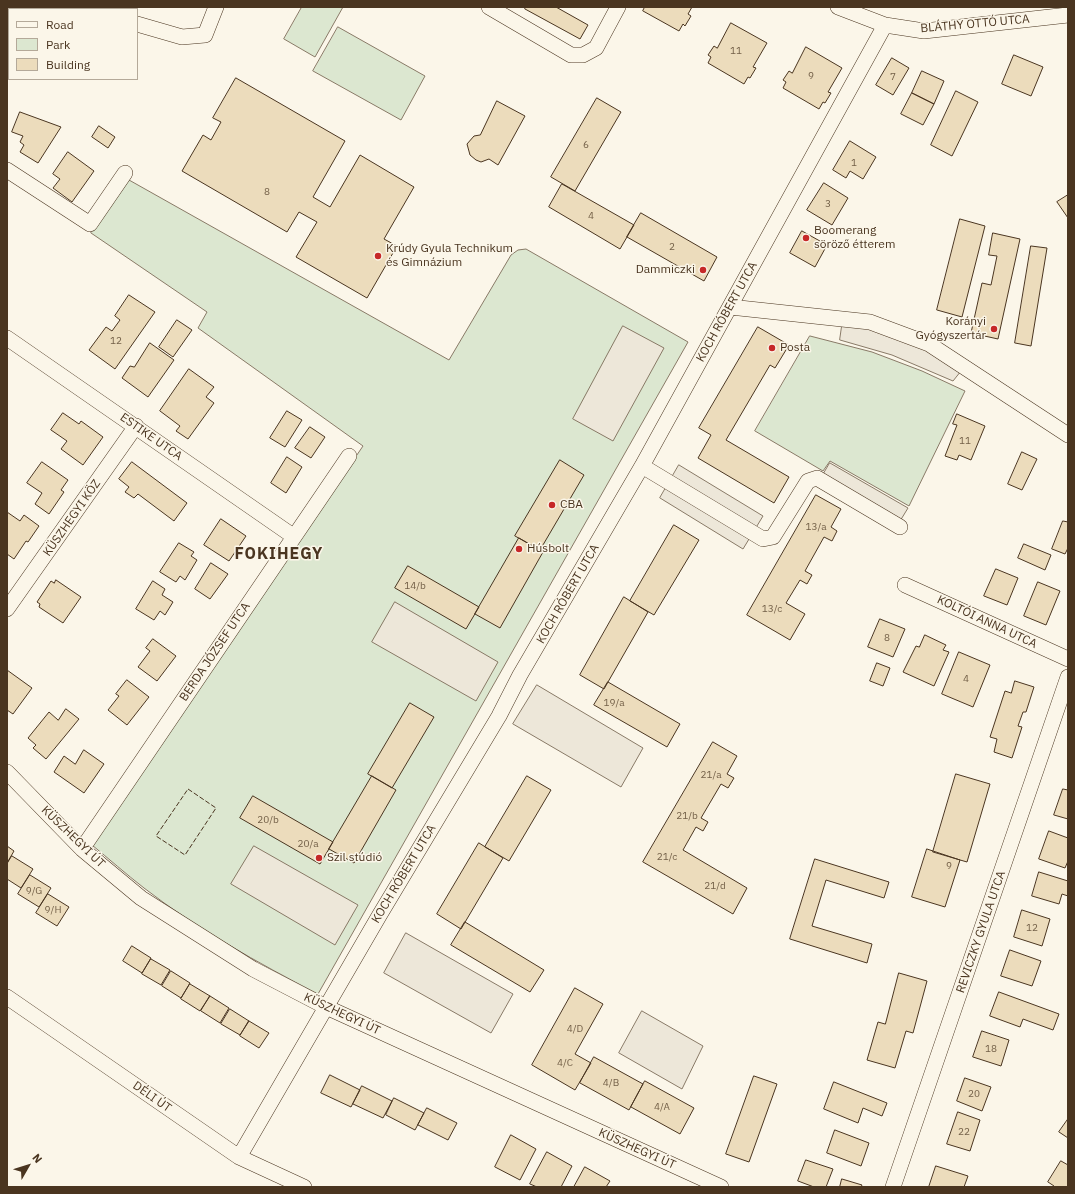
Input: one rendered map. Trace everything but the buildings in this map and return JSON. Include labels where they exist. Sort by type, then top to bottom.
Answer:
[{"type":"street","points":[[138,24],[182,37],[205,35],[216,7]]},
{"type":"street","points":[[489,7],[571,55],[583,55],[596,48],[618,7]]},
{"type":"street","name":"BLÁTHY OTTÓ UTCA","points":[[838,7],[885,25],[924,32],[1068,15]]},
{"type":"street","name":"KOCH RÓBERT UTCA","points":[[239,1157],[326,1007],[499,716],[520,676],[642,466],[885,25]]},
{"type":"street","points":[[7,170],[90,224],[125,173]]},
{"type":"street","points":[[730,307],[870,322],[929,344],[1068,435]]},
{"type":"street","name":"ESTIKE UTCA","points":[[7,338],[293,536]]},
{"type":"street","name":"KÜSZHEGYI KÖZ","points":[[7,609],[136,426]]},
{"type":"street","name":"BERDA JÓZSEF UTCA","points":[[82,849],[293,536],[349,456]]},
{"type":"street","points":[[642,466],[763,539],[773,537],[808,481],[816,478],[900,527]]},
{"type":"street","name":"KOLTÓI ANNA UTCA","points":[[905,585],[1068,659]]},
{"type":"street","name":"REVICZKY GYULA UTCA","points":[[893,1187],[1068,677]]},
{"type":"street","name":"KÜSZHEGYI ÚT","points":[[7,772],[82,849],[141,898],[201,938],[253,969],[326,1007],[721,1187]]},
{"type":"street","name":"DÉLI ÚT","points":[[7,997],[239,1157],[304,1187]]},
{"type":"green space","points":[[302,7],[343,7],[315,57],[284,39]]},
{"type":"green space","points":[[338,27],[425,76],[401,120],[313,71]]},
{"type":"green space","points":[[129,180],[449,360],[511,255],[518,250],[526,249],[688,342],[318,994],[251,958],[185,918],[144,888],[92,845],[363,446],[198,328],[207,312],[91,233]]},
{"type":"green space","points":[[810,336],[872,352],[922,371],[965,391],[909,506],[830,461],[823,471],[755,431]]},
{"type":"shaded area","points":[[843,319],[870,322],[965,366],[953,381],[892,355],[840,340]]},
{"type":"shaded area","points":[[623,326],[664,348],[613,441],[573,419]]},
{"type":"shaded area","points":[[830,463],[908,508],[897,526],[820,480]]},
{"type":"shaded area","points":[[679,465],[763,516],[743,549],[660,498]]},
{"type":"shaded area","points":[[395,602],[498,662],[476,701],[372,642]]},
{"type":"shaded area","points":[[537,685],[643,748],[621,787],[513,724]]},
{"type":"shaded area","points":[[254,846],[358,905],[335,945],[231,884]]},
{"type":"shaded area","points":[[406,933],[513,994],[491,1033],[384,973]]},
{"type":"shaded area","points":[[642,1011],[703,1046],[682,1089],[619,1053]]},
{"type":"fence","points":[[188,789],[216,808],[185,855],[156,836],[188,789]]},
{"type":"place","name":"Boomerang söröző étterem","points":[[806,238]]},
{"type":"place","name":"Krúdy Gyula Technikum és Gimnázium","points":[[378,256]]},
{"type":"place","name":"Dammiczki","points":[[703,270]]},
{"type":"place","name":"Korányi Gyógyszertár","points":[[994,329]]},
{"type":"place","name":"Posta","points":[[772,348]]},
{"type":"place","name":"CBA","points":[[552,505]]},
{"type":"place","name":"Húsbolt","points":[[519,549]]},
{"type":"place","name":"Szil stúdió","points":[[319,858]]},
{"type":"district","name":"FOKIHEGY","points":[[279,554]]}]
